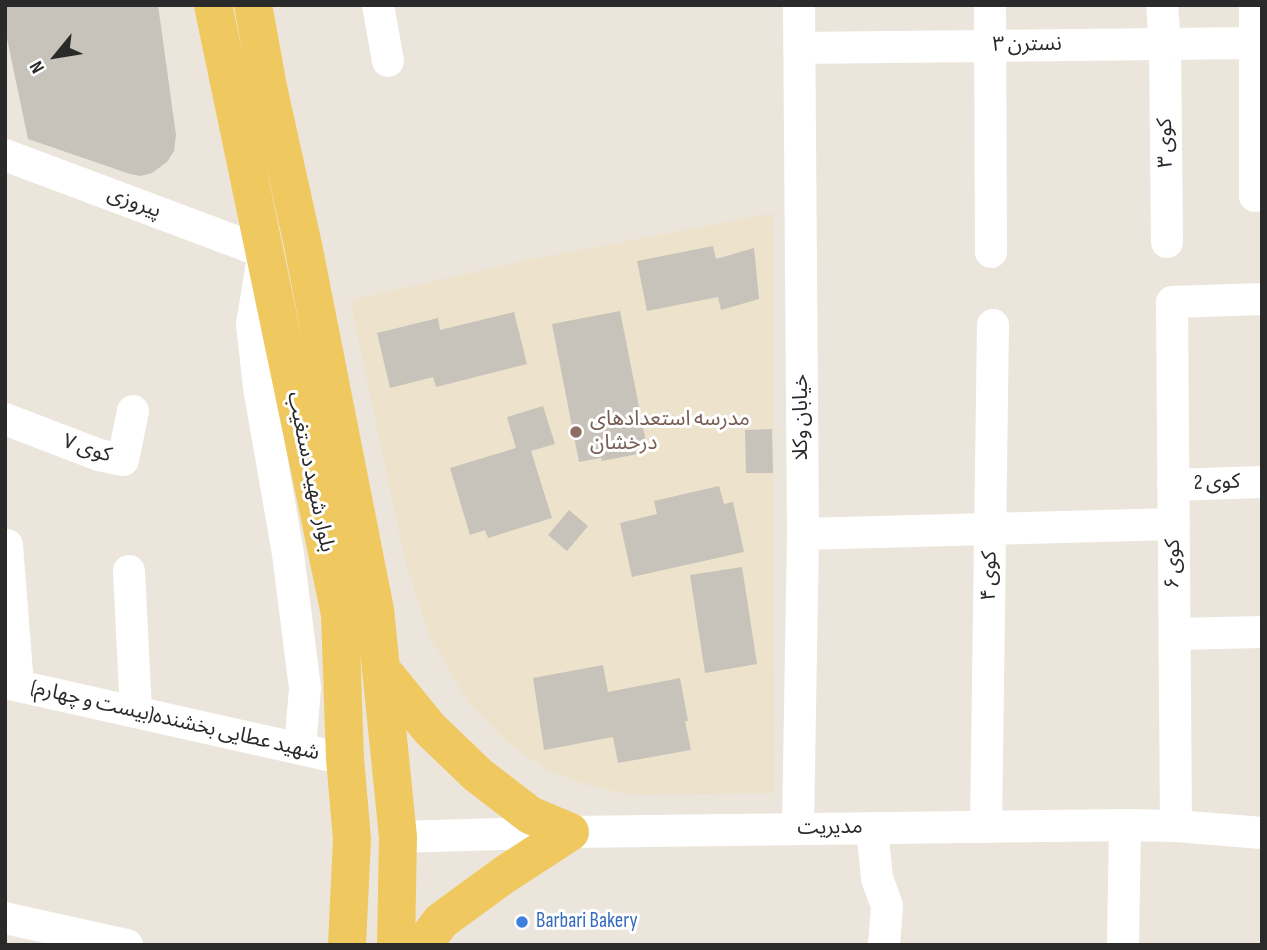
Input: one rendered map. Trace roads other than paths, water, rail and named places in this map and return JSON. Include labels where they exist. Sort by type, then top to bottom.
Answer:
[{"type":"main road","name":"بلوار شهید دستغیب","points":[[213,5],[340,614],[345,759],[352,839],[346,945]]},
{"type":"main road","name":"بلوار شهید دستغیب","points":[[253,5],[375,610],[398,837],[396,945]]},
{"type":"main road","points":[[381,669],[430,729],[478,775],[530,815],[570,832]]},
{"type":"main road","points":[[423,945],[441,921],[570,832]]},
{"type":"main road","points":[[352,839],[398,837]]},
{"type":"street","points":[[378,5],[388,61]]},
{"type":"street","name":"خیابان وکلا","points":[[798,828],[803,534],[799,5]]},
{"type":"street","points":[[990,5],[991,252]]},
{"type":"street","points":[[1162,5],[1166,44]]},
{"type":"street","points":[[1255,5],[1255,196]]},
{"type":"street","name":"نسترن ۳","points":[[799,48],[1256,43]]},
{"type":"street","name":"کوی ۳","points":[[1166,44],[1167,242]]},
{"type":"street","name":"پیروزی","points":[[7,147],[264,251]]},
{"type":"street","points":[[264,251],[251,324],[259,387],[288,554],[305,688],[300,749]]},
{"type":"street","name":"کوی ۶","points":[[1176,826],[1172,302],[1262,299]]},
{"type":"street","name":"کوی ۴","points":[[985,827],[993,325]]},
{"type":"street","name":"کوی ۷","points":[[5,419],[99,455],[123,460],[133,411]]},
{"type":"street","name":"کوی 2","points":[[1173,485],[1262,482]]},
{"type":"street","points":[[803,534],[1174,524]]},
{"type":"street","points":[[7,545],[12,685]]},
{"type":"street","points":[[129,571],[136,712]]},
{"type":"street","points":[[1175,634],[1262,632]]},
{"type":"street","name":"شهید عطایی بخشنده(بیست و چهارم)","points":[[12,685],[345,759]]},
{"type":"street","points":[[1123,945],[1125,825]]},
{"type":"street","name":"مدیریت","points":[[398,837],[798,828],[1125,825],[1262,833]]},
{"type":"street","points":[[872,828],[877,878],[887,906],[884,945]]},
{"type":"street","points":[[5,918],[127,945]]},
{"type":"place","name":"مدرسه استعدادهای درخشان","points":[[576,432]]},
{"type":"place","name":"Barbari Bakery","points":[[522,922]]}]
